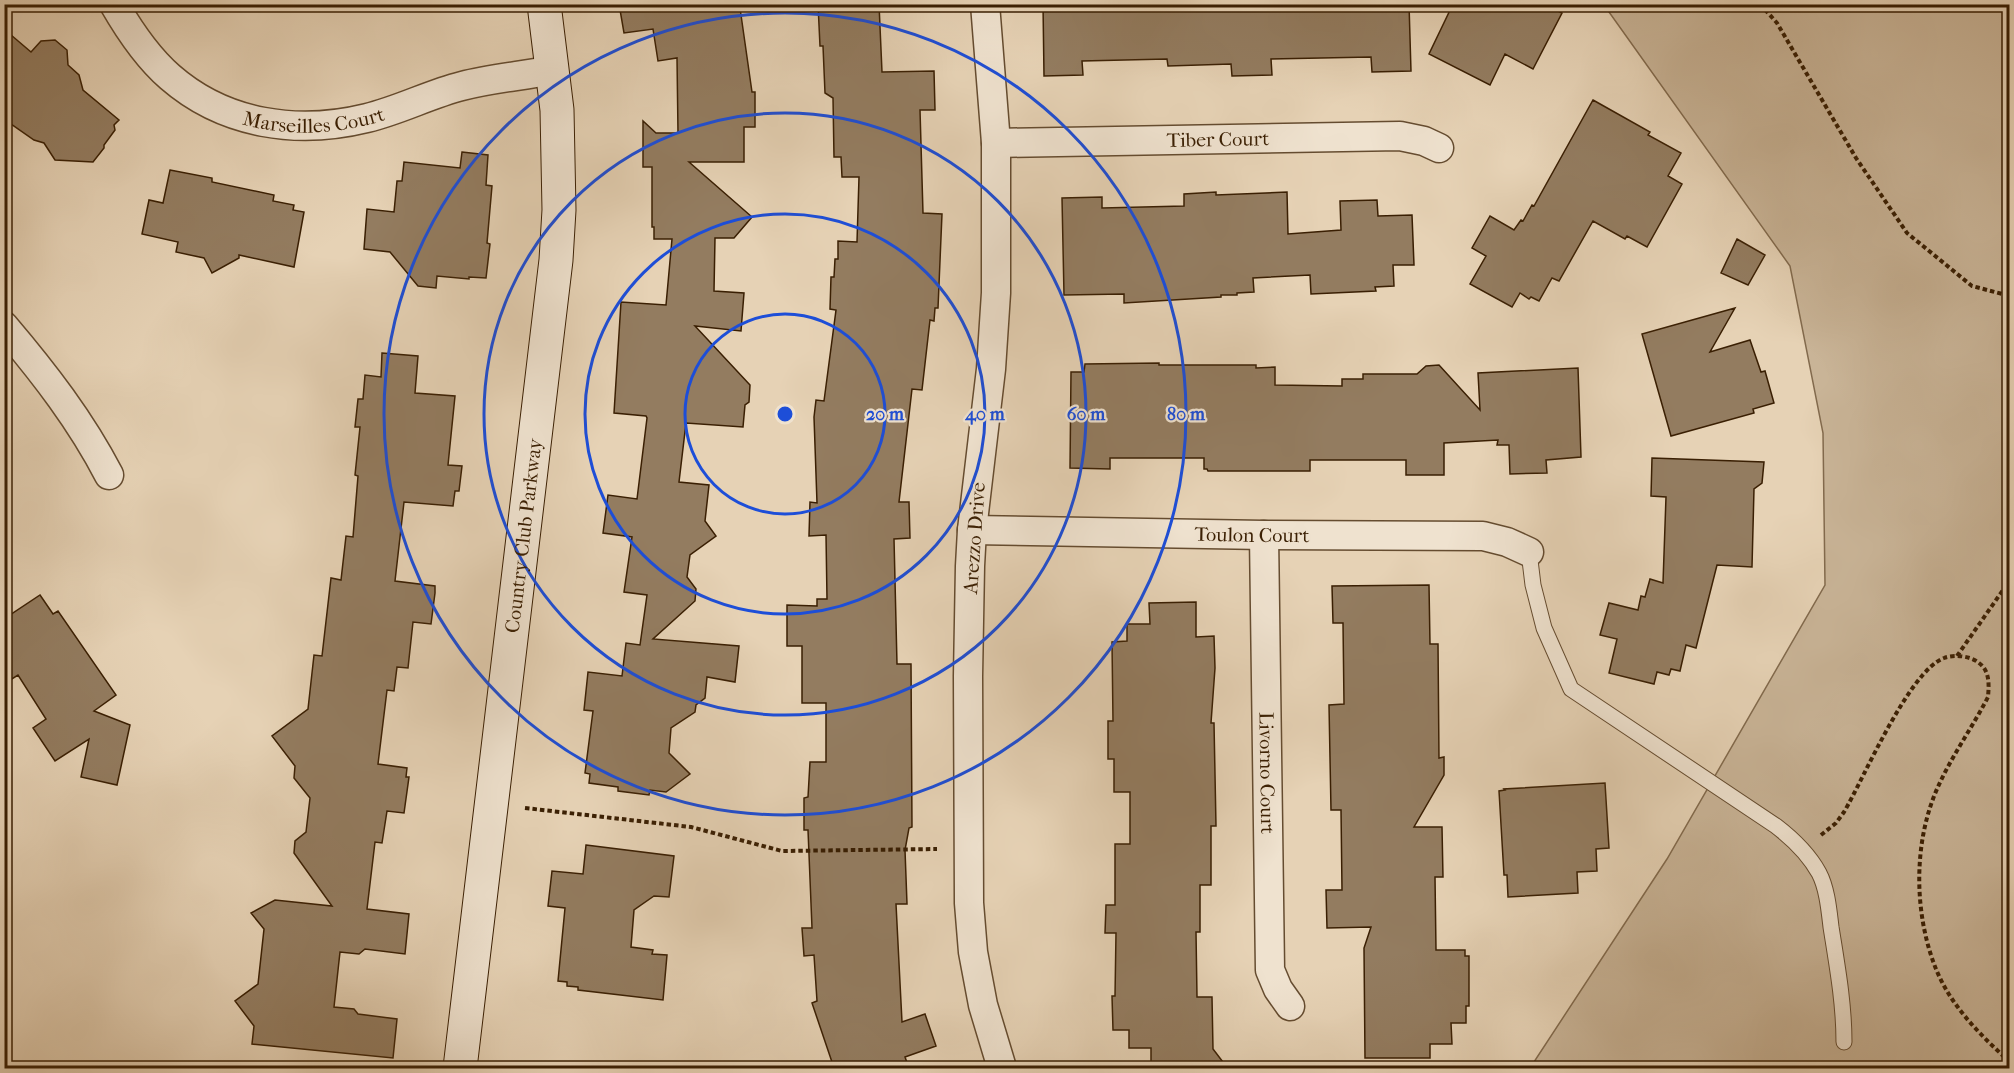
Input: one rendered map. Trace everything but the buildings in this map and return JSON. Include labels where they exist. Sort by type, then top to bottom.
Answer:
[{"type":"street","name":"Marseilles Court","points":[[114,4],[132,32],[158,64],[181,86],[233,113],[290,126],[308,127],[345,123],[389,112],[464,85],[552,70]]},
{"type":"street","name":"Country Club Parkway","points":[[460,1068],[554,283],[559,210],[556,110],[544,4]]},
{"type":"street","name":"Arezzo Drive","points":[[985,4],[996,143],[996,293],[991,369],[972,530],[968,676],[969,903],[973,952],[983,1005],[1002,1068]]},
{"type":"street","name":"Tiber Court","points":[[996,143],[1389,136],[1411,137],[1439,148]]},
{"type":"street","points":[[4,326],[58,393],[81,426],[109,475]]},
{"type":"street","name":"Toulon Court","points":[[972,530],[1483,536],[1507,542],[1529,552]]},
{"type":"street","name":"Livorno Court","points":[[1264,535],[1270,970],[1278,989],[1290,1006]]},
{"type":"lane","points":[[1529,552],[1533,585],[1544,628],[1571,690],[1776,826],[1804,849],[1820,874],[1829,909],[1843,1009],[1844,1042]]},
{"type":"path","points":[[1760,4],[1776,23],[1856,158],[1907,233],[1972,286],[2010,296]]},
{"type":"path","points":[[1957,656],[2010,580]]},
{"type":"path","points":[[1794,840],[1800,842],[1816,839],[1836,823],[1851,800],[1889,726],[1913,688],[1935,664],[1944,658],[1957,656],[1970,658],[1980,663],[1987,672],[1988,697],[1937,789],[1923,832],[1920,873],[1923,921],[1937,970],[1950,994],[1977,1032],[2010,1062]]},
{"type":"path","points":[[525,808],[691,827],[782,850],[938,849]]},
{"type":"shaded area","points":[[1604,5],[2009,5],[2009,1068],[1530,1068],[1667,859],[1825,585],[1823,433],[1790,266]]}]
